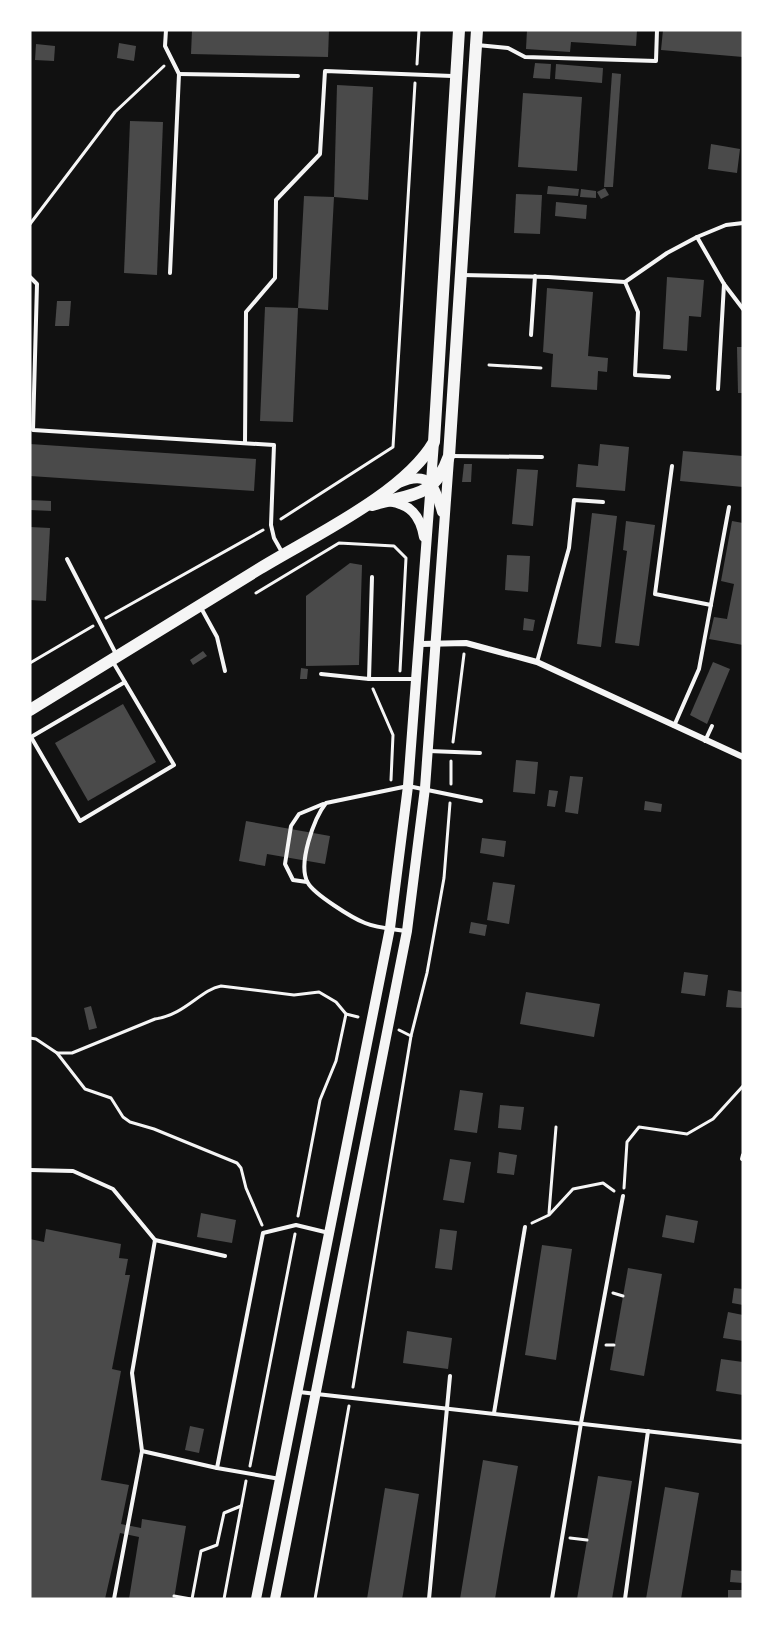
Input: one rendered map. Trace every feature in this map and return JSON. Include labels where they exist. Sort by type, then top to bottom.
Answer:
[{"type":"main road","points":[[256,1599],[390,928],[408,786],[421,644],[459,30]]},
{"type":"main road","points":[[275,1599],[407,931],[428,751],[477,30]]},
{"type":"main road","points":[[444,275],[461,275]]},
{"type":"main road","points":[[30,710],[359,509],[393,486],[426,457],[434,442]]},
{"type":"main road","points":[[359,509],[384,501],[416,496],[431,485],[444,470],[449,456]]},
{"type":"main road","points":[[393,486],[418,476],[425,478],[437,494],[444,524]]},
{"type":"main road","points":[[384,501],[408,507],[416,515],[422,525],[427,552]]},
{"type":"street","points":[[421,644],[466,643],[537,662],[743,757]]},
{"type":"lane","points":[[166,30],[165,46],[179,74],[170,273]]},
{"type":"lane","points":[[477,45],[508,48],[525,57],[656,61],[657,30]]},
{"type":"lane","points":[[245,443],[246,312],[275,278],[276,200],[320,154],[325,71],[456,76]]},
{"type":"lane","points":[[179,74],[298,76]]},
{"type":"lane","points":[[461,275],[535,276],[625,282],[667,253],[697,237],[726,225],[743,223]]},
{"type":"lane","points":[[697,237],[724,284],[743,309]]},
{"type":"lane","points":[[531,335],[535,276]]},
{"type":"lane","points":[[30,277],[37,284],[33,430],[274,445],[271,525],[274,538],[284,554]]},
{"type":"lane","points":[[625,282],[638,312],[636,375],[669,377]]},
{"type":"lane","points":[[718,389],[724,284]]},
{"type":"lane","points":[[449,456],[542,457]]},
{"type":"lane","points":[[672,466],[656,594],[711,605]]},
{"type":"lane","points":[[537,662],[569,548],[574,500],[603,502]]},
{"type":"lane","points":[[674,726],[699,669],[729,507]]},
{"type":"lane","points":[[67,559],[99,622],[125,682],[174,765],[80,821],[31,737],[125,682]]},
{"type":"lane","points":[[369,679],[372,577]]},
{"type":"lane","points":[[200,606],[218,637],[225,671]]},
{"type":"lane","points":[[321,674],[369,679],[418,679]]},
{"type":"lane","points":[[705,741],[712,726]]},
{"type":"lane","points":[[428,751],[452,750],[480,753]]},
{"type":"lane","points":[[307,882],[293,880],[285,864],[291,826],[299,814],[326,803],[408,786],[481,801]]},
{"type":"lane","points":[[326,803],[318,813],[310,836],[305,872],[307,882],[315,892],[364,923],[407,931]]},
{"type":"lane","points":[[30,1170],[73,1171],[113,1188],[155,1240],[225,1256]]},
{"type":"lane","points":[[552,1599],[581,1423],[623,1197]]},
{"type":"lane","points":[[217,1468],[263,1233],[296,1225],[330,1233]]},
{"type":"lane","points":[[494,1413],[525,1227]]},
{"type":"lane","points":[[114,1599],[142,1451],[132,1372],[155,1240]]},
{"type":"lane","points":[[429,1599],[450,1376]]},
{"type":"lane","points":[[298,1392],[743,1442]]},
{"type":"lane","points":[[625,1599],[648,1431]]},
{"type":"lane","points":[[142,1451],[280,1479]]},
{"type":"path","points":[[30,663],[271,525],[393,447],[419,30]]},
{"type":"path","points":[[30,224],[115,112],[139,87],[172,60]]},
{"type":"path","points":[[489,365],[541,368]]},
{"type":"path","points":[[256,593],[339,543],[394,546],[405,558],[399,679]]},
{"type":"path","points":[[315,1599],[411,1036],[427,973],[444,878],[452,750],[466,643]]},
{"type":"path","points":[[57,1053],[72,1053],[155,1018],[165,1017],[192,1004],[215,987],[244,988],[294,995],[319,992],[327,996],[346,1014],[336,1061],[320,1100],[224,1599]]},
{"type":"path","points":[[30,1038],[36,1039],[57,1053],[85,1089],[111,1098],[123,1117],[130,1122],[154,1129],[237,1163],[259,1214],[263,1233]]},
{"type":"path","points":[[623,1197],[627,1142],[639,1127],[687,1134],[713,1119],[743,1086]]},
{"type":"path","points":[[549,1215],[556,1127]]},
{"type":"path","points":[[525,1227],[549,1215],[573,1189],[603,1183],[623,1197]]},
{"type":"path","points":[[174,1596],[191,1599],[201,1551],[217,1545],[224,1513],[241,1506]]},
{"type":"path","points":[[562,1537],[587,1540]]},
{"type":"building","points":[[192,30],[329,30],[328,57],[191,54]]},
{"type":"building","points":[[527,30],[637,30],[636,46],[571,42],[570,52],[526,49]]},
{"type":"building","points":[[663,30],[743,30],[743,57],[661,50]]},
{"type":"building","points":[[119,43],[136,46],[134,61],[117,58]]},
{"type":"building","points":[[36,44],[55,46],[54,61],[35,60]]},
{"type":"building","points":[[535,63],[551,64],[550,79],[533,78]]},
{"type":"building","points":[[556,64],[603,68],[602,83],[555,79]]},
{"type":"building","points":[[612,73],[621,74],[613,187],[604,187]]},
{"type":"building","points":[[337,85],[373,87],[368,200],[334,197]]},
{"type":"building","points":[[523,93],[582,97],[577,171],[518,167]]},
{"type":"building","points":[[130,121],[163,122],[157,275],[124,273]]},
{"type":"building","points":[[711,144],[740,149],[737,173],[708,169]]},
{"type":"building","points":[[548,186],[579,189],[578,196],[547,194]]},
{"type":"building","points":[[605,188],[609,195],[601,199],[597,192]]},
{"type":"building","points":[[581,189],[596,191],[596,198],[580,197]]},
{"type":"building","points":[[516,194],[542,195],[540,234],[514,233]]},
{"type":"building","points":[[304,196],[334,197],[328,310],[298,308]]},
{"type":"building","points":[[556,202],[587,205],[586,219],[555,216]]},
{"type":"building","points":[[667,277],[704,280],[701,317],[689,316],[687,351],[663,349]]},
{"type":"building","points":[[547,288],[593,292],[588,356],[608,358],[607,372],[598,371],[597,390],[551,387],[553,354],[543,352]]},
{"type":"building","points":[[57,301],[71,301],[69,326],[55,326]]},
{"type":"building","points":[[265,307],[298,308],[293,422],[260,421]]},
{"type":"building","points":[[737,347],[743,347],[743,393],[738,393]]},
{"type":"building","points":[[30,444],[256,459],[254,491],[30,476]]},
{"type":"building","points":[[600,444],[629,447],[625,491],[576,487],[578,464],[598,466]]},
{"type":"building","points":[[683,451],[743,456],[743,487],[680,481]]},
{"type":"building","points":[[464,464],[472,464],[471,482],[462,482]]},
{"type":"building","points":[[517,469],[538,470],[533,526],[512,524]]},
{"type":"building","points":[[30,500],[51,501],[51,511],[30,510]]},
{"type":"building","points":[[592,513],[617,516],[601,647],[577,644]]},
{"type":"building","points":[[626,521],[655,525],[639,646],[615,643],[627,551],[623,550]]},
{"type":"building","points":[[732,521],[743,523],[743,645],[709,639],[714,617],[727,619],[734,584],[721,581]]},
{"type":"building","points":[[30,527],[50,528],[46,601],[30,600]]},
{"type":"building","points":[[507,555],[530,556],[528,592],[505,590]]},
{"type":"building","points":[[350,563],[362,565],[359,665],[306,666],[306,596]]},
{"type":"building","points":[[524,618],[535,620],[533,631],[523,630]]},
{"type":"building","points":[[203,651],[207,656],[193,665],[190,660]]},
{"type":"building","points":[[713,662],[730,669],[707,724],[690,715]]},
{"type":"building","points":[[301,668],[308,669],[307,679],[300,679]]},
{"type":"building","points":[[123,704],[156,762],[88,801],[55,743]]},
{"type":"building","points":[[516,760],[538,762],[535,794],[513,792]]},
{"type":"building","points":[[570,776],[583,777],[578,814],[565,812]]},
{"type":"building","points":[[549,790],[558,791],[555,807],[547,806]]},
{"type":"building","points":[[645,801],[662,804],[661,812],[644,810]]},
{"type":"building","points":[[246,821],[330,836],[325,864],[267,854],[265,866],[239,861]]},
{"type":"building","points":[[482,838],[506,841],[504,857],[480,853]]},
{"type":"building","points":[[493,882],[515,885],[509,924],[487,920]]},
{"type":"building","points":[[471,922],[487,925],[485,936],[469,933]]},
{"type":"building","points":[[684,972],[708,975],[705,996],[681,993]]},
{"type":"building","points":[[728,990],[743,992],[743,1008],[726,1007]]},
{"type":"building","points":[[526,992],[600,1004],[594,1037],[520,1024]]},
{"type":"building","points":[[91,1006],[97,1028],[89,1030],[84,1008]]},
{"type":"building","points":[[460,1090],[483,1093],[477,1133],[454,1130]]},
{"type":"building","points":[[500,1105],[524,1107],[521,1130],[498,1128]]},
{"type":"building","points":[[499,1152],[517,1155],[514,1175],[497,1173]]},
{"type":"building","points":[[450,1159],[471,1162],[464,1203],[443,1200]]},
{"type":"building","points":[[201,1213],[236,1220],[232,1243],[197,1237]]},
{"type":"building","points":[[666,1215],[698,1221],[694,1243],[662,1237]]},
{"type":"building","points":[[46,1229],[121,1244],[119,1258],[128,1259],[125,1275],[130,1275],[112,1369],[121,1371],[101,1480],[129,1485],[121,1524],[141,1528],[142,1519],[186,1526],[174,1599],[129,1599],[139,1537],[120,1533],[105,1599],[30,1599],[30,1239],[44,1242]]},
{"type":"building","points":[[440,1229],[457,1231],[452,1270],[435,1268]]},
{"type":"building","points":[[542,1245],[572,1249],[556,1360],[525,1355]]},
{"type":"building","points":[[628,1268],[662,1274],[644,1376],[610,1370]]},
{"type":"building","points":[[734,1288],[743,1289],[743,1305],[732,1303]]},
{"type":"building","points":[[728,1312],[743,1315],[743,1341],[723,1338]]},
{"type":"building","points":[[407,1331],[452,1338],[448,1369],[403,1363]]},
{"type":"building","points":[[721,1359],[743,1362],[743,1395],[716,1391]]},
{"type":"building","points":[[190,1426],[204,1429],[199,1453],[185,1450]]},
{"type":"building","points":[[483,1460],[518,1466],[495,1599],[460,1599]]},
{"type":"building","points":[[598,1476],[632,1481],[612,1599],[577,1599]]},
{"type":"building","points":[[665,1487],[699,1493],[681,1599],[646,1599]]},
{"type":"building","points":[[385,1488],[419,1494],[403,1594],[402,1599],[367,1599]]},
{"type":"building","points":[[731,1570],[743,1571],[743,1583],[730,1582]]},
{"type":"building","points":[[728,1590],[743,1590],[743,1599],[728,1599]]}]
